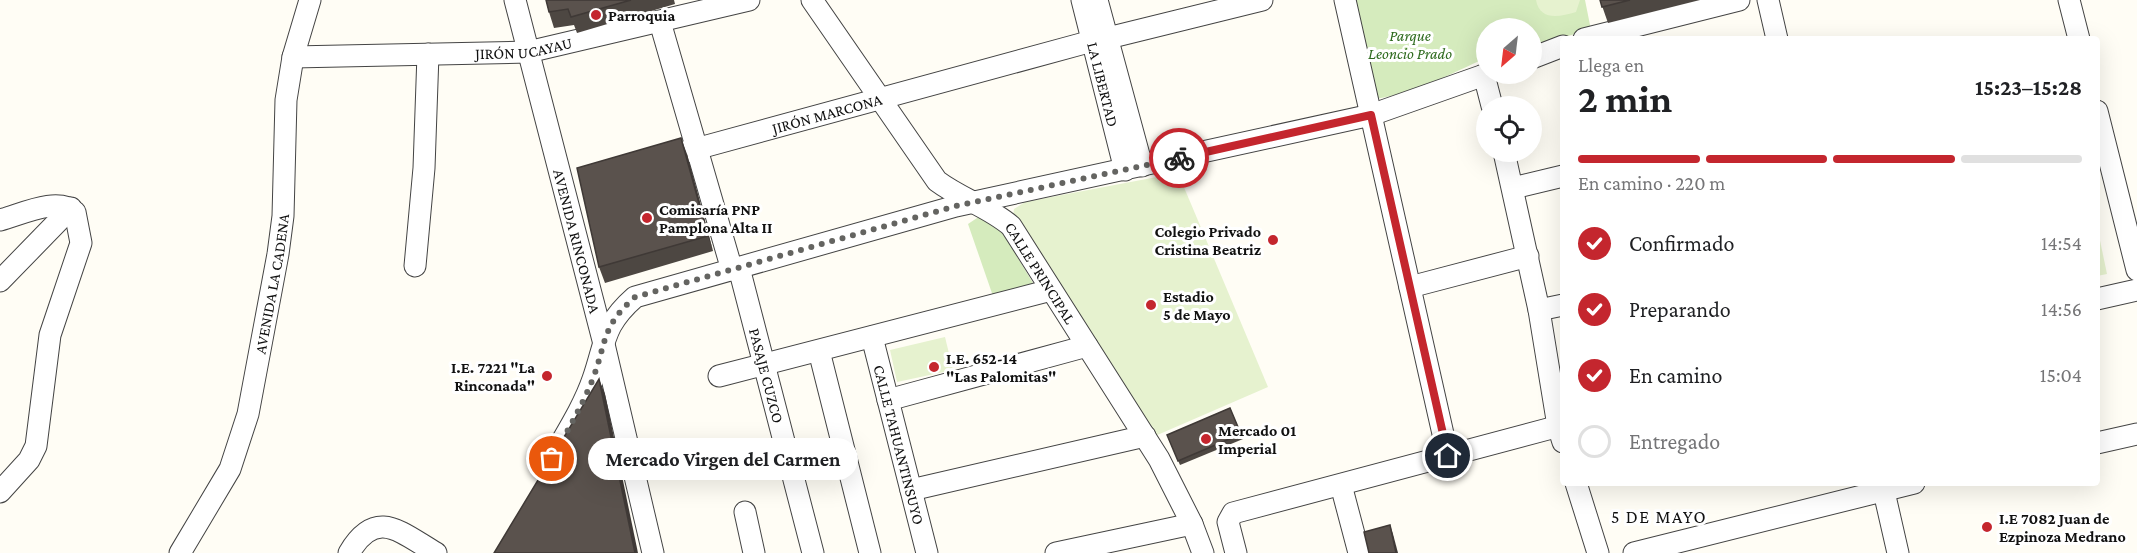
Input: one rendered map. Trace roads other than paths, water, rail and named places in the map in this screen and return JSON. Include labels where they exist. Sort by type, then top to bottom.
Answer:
[{"type":"street","name":"AVENIDA LA CADENA","points":[[180,553],[230,469],[248,414],[283,216],[285,100],[293,57],[310,0]]},
{"type":"street","name":"AVENIDA RINCONADA","points":[[515,0],[603,340],[653,553]]},
{"type":"street","name":"JIRÓN UCAYAU","points":[[293,57],[528,52],[749,0]]},
{"type":"street","name":"CALLE PRINCIPAL","points":[[812,0],[937,181],[954,193],[996,213],[1011,226],[1145,436],[1192,524],[1203,553]]},
{"type":"street","name":"LA LIBERTAD","points":[[1082,0],[1100,39]]},
{"type":"street","name":"LA LIBERTAD","points":[[1097,0],[1100,39],[1133,168]]},
{"type":"street","name":"JIRÓN MARCONA","points":[[641,164],[1100,39],[1262,0]]},
{"type":"street","points":[[1345,0],[1448,456]]},
{"type":"street","points":[[1596,36],[1739,0]]},
{"type":"street","points":[[1768,0],[1776,36]]},
{"type":"street","points":[[2069,0],[2078,36]]},
{"type":"street","name":"PASAJE CUZCO","points":[[660,22],[696,148],[764,365],[813,553]]},
{"type":"street","points":[[1542,54],[1560,47]]},
{"type":"street","points":[[415,266],[424,168],[428,54]]},
{"type":"street","points":[[539,483],[583,403],[593,379],[603,340],[618,312],[635,297],[975,202],[1371,115],[1476,78]]},
{"type":"street","points":[[2100,134],[2106,180],[2137,270]]},
{"type":"street","points":[[1506,162],[1539,310],[1560,426]]},
{"type":"street","points":[[1513,188],[1560,177]]},
{"type":"street","points":[[563,185],[585,179]]},
{"type":"street","points":[[0,220],[55,205],[71,208],[75,212],[81,243],[50,335],[36,446],[29,460],[0,492]]},
{"type":"street","points":[[4,274],[71,208]]},
{"type":"street","points":[[1410,287],[1527,256]]},
{"type":"street","points":[[719,376],[1051,290]]},
{"type":"street","points":[[2100,298],[2137,290]]},
{"type":"street","points":[[1539,310],[1560,306]]},
{"type":"street","name":"CALLE TAHUANTINSUYO","points":[[872,337],[927,553]]},
{"type":"street","points":[[888,400],[1087,346]]},
{"type":"street","points":[[819,351],[870,553]]},
{"type":"street","points":[[1236,553],[1228,522],[1233,513],[1448,456],[1560,431]]},
{"type":"street","points":[[2100,442],[2137,434]]},
{"type":"street","points":[[910,489],[1145,436]]},
{"type":"street","points":[[1341,485],[1359,553]]},
{"type":"street","points":[[1577,486],[1598,553]]},
{"type":"street","points":[[1634,553],[1883,486],[1898,553]]},
{"type":"street","points":[[745,512],[754,553]]},
{"type":"street","points":[[1056,553],[1192,524]]},
{"type":"street","points":[[349,553],[364,531],[379,526],[396,530],[436,553]]},
{"type":"place","name":"Parroquia","points":[[596,15]]},
{"type":"place","name":"Comisaría PNP Pamplona Alta II","points":[[647,218]]},
{"type":"place","name":"Colegio Privado Cristina Beatriz","points":[[1273,240]]},
{"type":"place","name":"Estadio 5 de Mayo","points":[[1151,305]]},
{"type":"place","name":"I.E. 652-14 \"Las Palomitas\"","points":[[934,367]]},
{"type":"place","name":"I.E. 7221 \"La Rinconada\"","points":[[547,376]]},
{"type":"place","name":"Mercado 01 Imperial","points":[[1206,439]]},
{"type":"place","name":"Mercado Virgen del Carmen","points":[[552,459]]},
{"type":"place","name":"I.E 7082 Juan de Ezpinoza Medrano","points":[[1987,527]]},
{"type":"district","name":"5 DE MAYO","points":[[1659,517]]},
{"type":"park label","name":"Parque Leoncio Prado","points":[[1410,44]]}]
